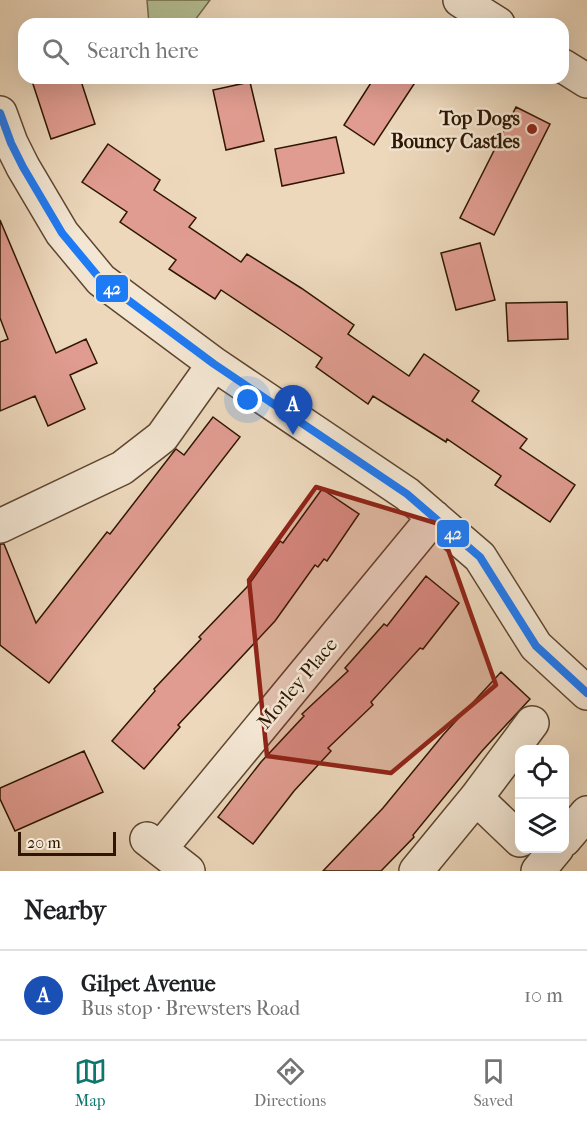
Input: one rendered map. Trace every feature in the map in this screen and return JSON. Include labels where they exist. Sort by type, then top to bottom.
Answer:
[{"type":"street","points":[[460,0],[488,18]]},
{"type":"street","points":[[569,70],[587,81]]},
{"type":"street","points":[[0,113],[11,143],[12,172],[101,280],[214,364],[407,494],[480,557],[536,646],[587,693]]},
{"type":"street","points":[[0,526],[122,468],[162,436],[214,364]]},
{"type":"street","name":"Morley Place","points":[[188,871],[153,844],[434,517]]},
{"type":"street","points":[[416,871],[476,798],[532,723]]},
{"type":"street","points":[[476,798],[515,836]]},
{"type":"street","points":[[547,854],[587,813]]},
{"type":"highlighted area","points":[[316,487],[439,524],[496,685],[391,773],[267,756],[249,580]]},
{"type":"green space","points":[[147,0],[210,0],[196,18],[148,18]]},
{"type":"building","points":[[33,84],[82,84],[95,124],[51,139]]},
{"type":"building","points":[[250,84],[264,141],[226,150],[213,90]]},
{"type":"building","points":[[370,84],[414,84],[374,145],[344,125]]},
{"type":"building","points":[[516,107],[550,124],[494,235],[460,218]]},
{"type":"building","points":[[336,137],[344,173],[282,186],[275,149]]},
{"type":"building","points":[[108,144],[160,180],[154,190],[196,218],[189,227],[241,262],[247,254],[301,288],[354,325],[348,334],[409,376],[424,354],[479,391],[472,401],[527,439],[520,448],[575,485],[550,522],[495,485],[501,476],[447,439],[446,442],[373,396],[368,404],[316,367],[322,358],[278,328],[221,290],[215,299],[169,269],[176,260],[120,222],[127,212],[82,182]]},
{"type":"building","points":[[0,220],[56,353],[86,339],[97,363],[70,375],[85,409],[48,426],[35,396],[0,411],[0,342],[8,339],[0,318]]},
{"type":"building","points":[[480,243],[495,300],[456,310],[441,253]]},
{"type":"building","points":[[567,302],[568,339],[508,341],[506,303]]},
{"type":"building","points":[[213,417],[240,437],[49,683],[0,645],[0,544],[4,544],[36,623],[107,532],[110,534],[175,450],[184,455]]},
{"type":"building","points":[[322,489],[359,514],[327,561],[324,559],[318,567],[315,565],[275,621],[178,725],[180,727],[144,769],[112,741],[155,691],[154,689],[201,639],[199,637],[247,587],[280,541],[283,543]]},
{"type":"building","points":[[426,576],[459,603],[423,649],[420,648],[371,702],[373,705],[328,748],[331,751],[294,791],[253,844],[218,817],[261,762],[304,716],[302,714],[348,671],[345,668],[384,624],[387,626]]},
{"type":"building","points":[[501,672],[530,699],[482,751],[413,835],[414,837],[381,871],[323,871],[383,808],[443,735]]},
{"type":"building","points":[[84,751],[103,792],[15,831],[0,799],[0,788]]},
{"type":"transit line","name":"42","points":[[0,113],[23,167],[62,233],[101,280],[214,364],[407,494],[480,557],[536,646],[587,693]]},
{"type":"place","name":"Top Dogs Bouncy Castles","points":[[532,129]]},
{"type":"place","name":"Gilpet Avenue","points":[[293,435]]}]
